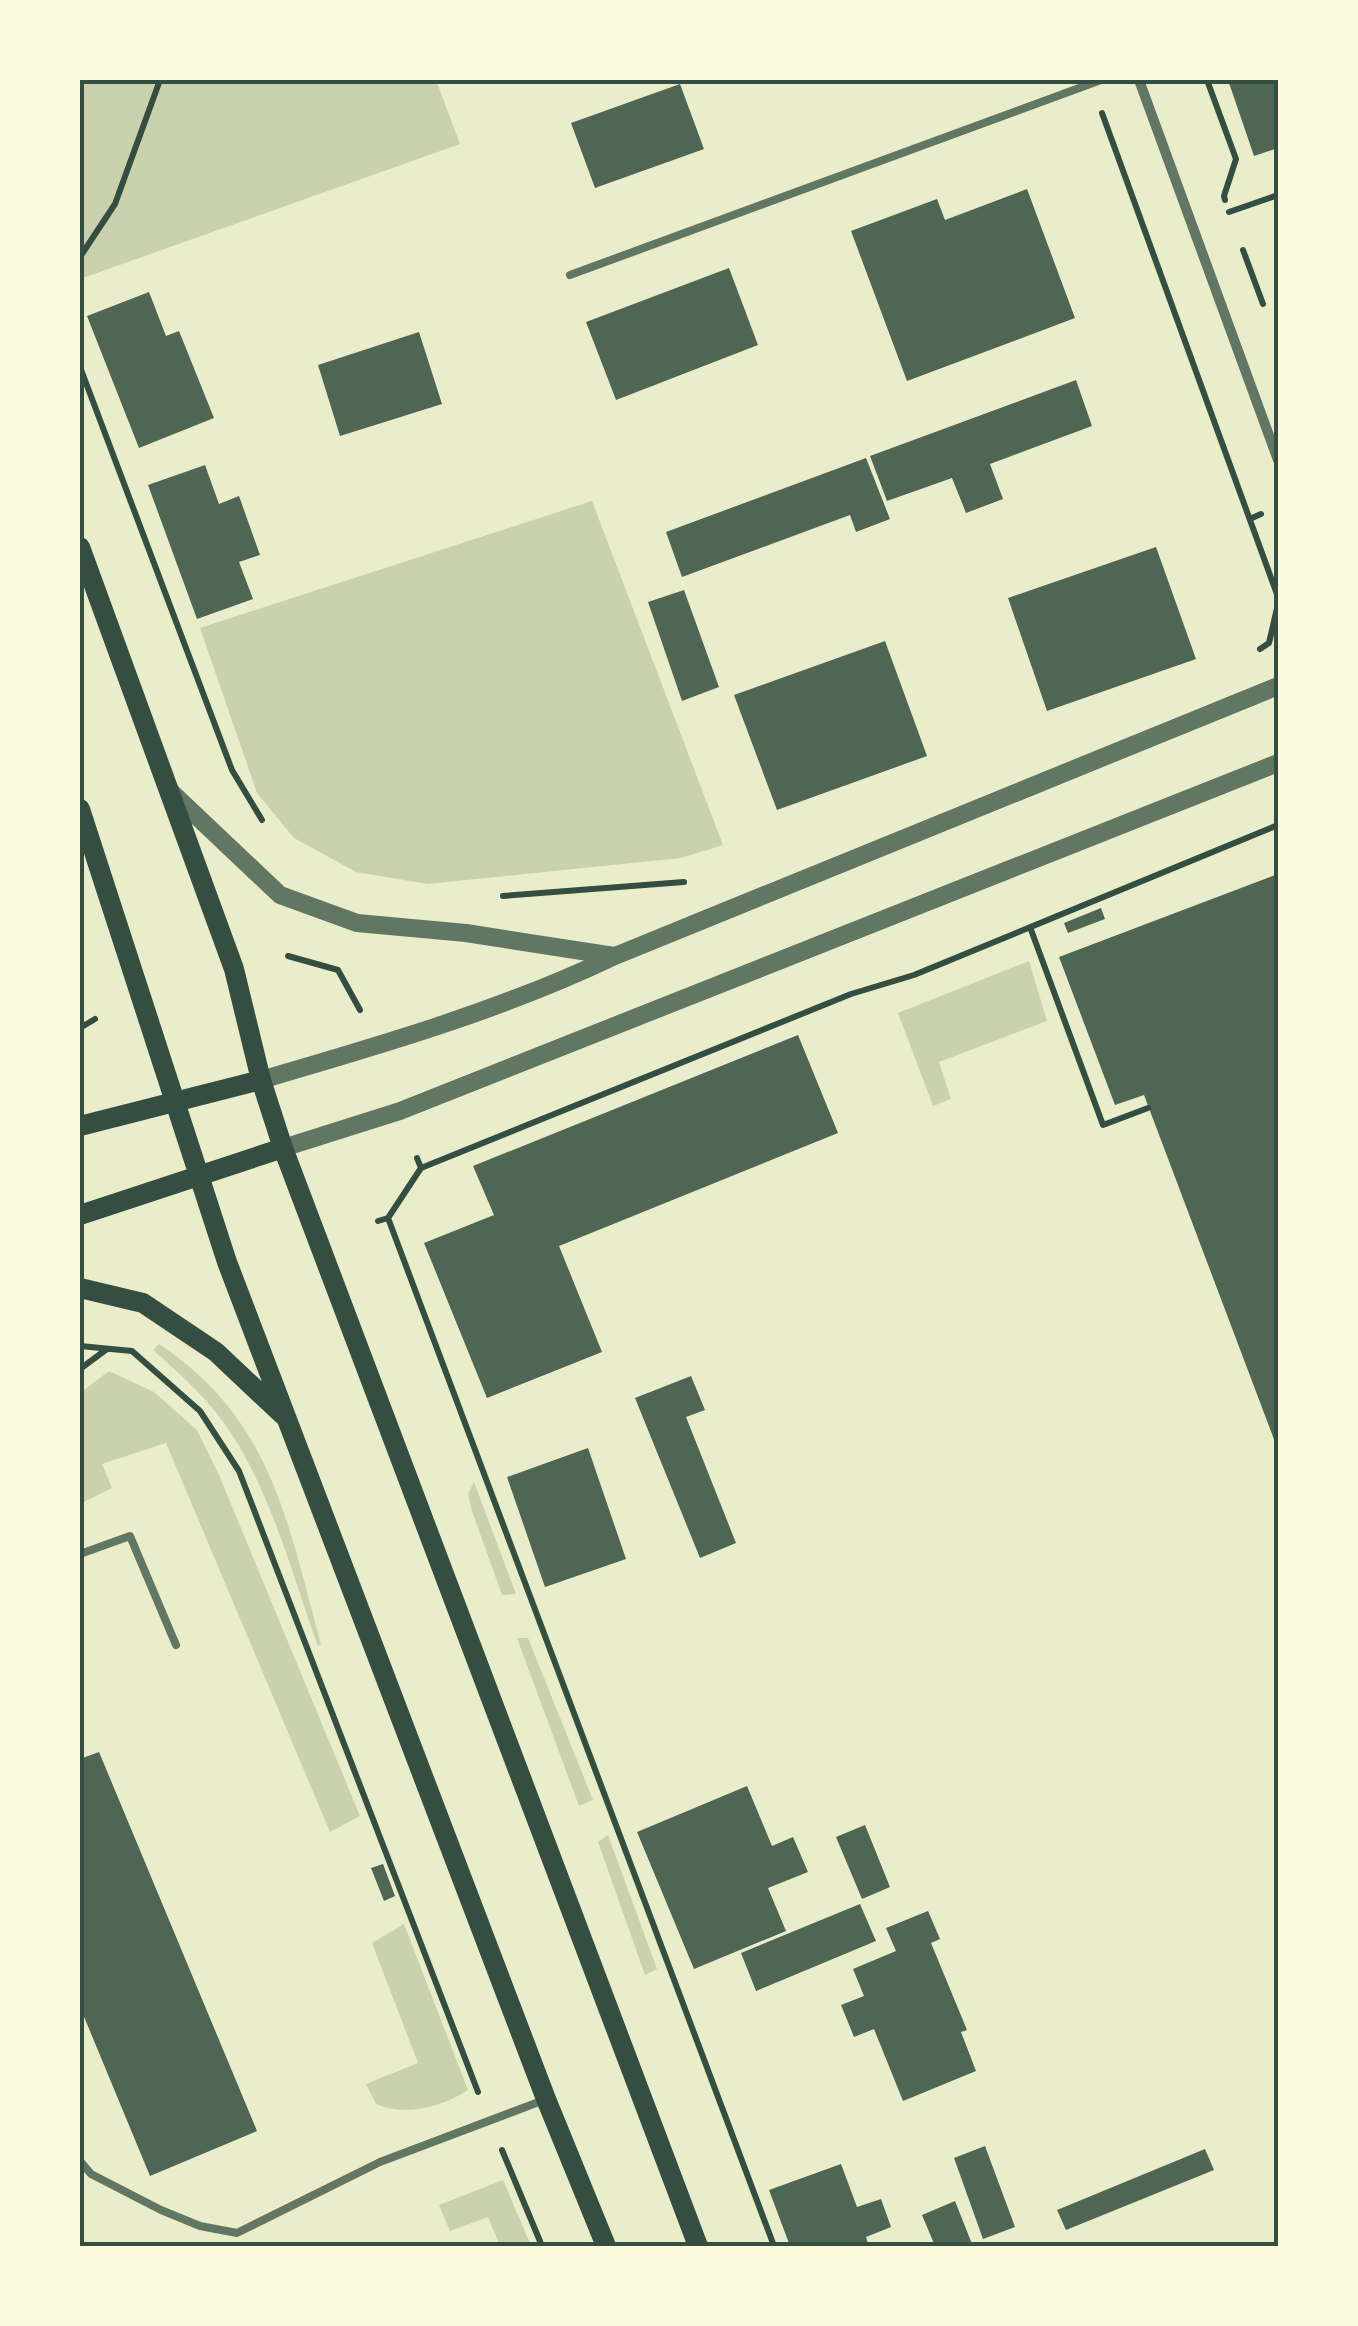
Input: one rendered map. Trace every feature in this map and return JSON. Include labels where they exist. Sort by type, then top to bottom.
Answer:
[{"type":"main road","points":[[80,547],[234,969],[282,1148],[698,2246]]},
{"type":"main road","points":[[80,809],[227,1262],[546,2099],[606,2246]]},
{"type":"main road","points":[[80,1126],[261,1080]]},
{"type":"main road","points":[[80,1216],[282,1148]]},
{"type":"main road","points":[[80,1288],[143,1303],[216,1352],[289,1421]]},
{"type":"street","points":[[1139,80],[1278,460]]},
{"type":"street","points":[[261,1080],[452,1021],[556,984],[614,956],[1278,686]]},
{"type":"street","points":[[282,1148],[400,1112],[1278,762]]},
{"type":"street","points":[[168,788],[280,895],[357,923],[466,933],[614,956]]},
{"type":"lane","points":[[570,275],[1101,80]]},
{"type":"lane","points":[[80,1554],[130,1536],[176,1645]]},
{"type":"lane","points":[[80,2161],[91,2174],[161,2210],[200,2226],[237,2233],[380,2162],[546,2099]]},
{"type":"path","points":[[80,257],[115,204],[160,80]]},
{"type":"path","points":[[1207,80],[1236,159],[1224,196],[1235,227]]},
{"type":"path","points":[[1091,84],[1252,518],[1278,601],[1268,642],[1256,652]]},
{"type":"path","points":[[1229,212],[1278,195]]},
{"type":"path","points":[[1241,243],[1268,319]]},
{"type":"path","points":[[80,368],[232,770],[267,829]]},
{"type":"path","points":[[1252,518],[1261,514]]},
{"type":"path","points":[[378,1221],[388,1218],[421,1168],[852,994],[914,975],[1278,824]]},
{"type":"path","points":[[483,898],[681,883],[699,877]]},
{"type":"path","points":[[1030,927],[1103,1125],[1148,1108]]},
{"type":"path","points":[[288,956],[338,970],[360,1010]]},
{"type":"path","points":[[80,1028],[95,1019]]},
{"type":"path","points":[[417,1158],[421,1168]]},
{"type":"path","points":[[388,1218],[774,2246]]},
{"type":"path","points":[[80,1346],[132,1351],[200,1411],[239,1471],[488,2119],[542,2246]]},
{"type":"path","points":[[80,1369],[108,1348]]},
{"type":"green space","points":[[80,80],[436,80],[460,144],[80,279]]},
{"type":"green space","points":[[592,501],[723,845],[681,858],[428,884],[356,872],[294,838],[257,793],[200,628]]},
{"type":"green space","points":[[1029,961],[1047,1021],[939,1062],[951,1099],[933,1106],[898,1013]]},
{"type":"green space","points":[[159,1344],[197,1374],[228,1406],[251,1440],[285,1516],[321,1644],[318,1646],[278,1531],[240,1447],[191,1385],[153,1350]]},
{"type":"green space","points":[[109,1371],[154,1392],[197,1430],[219,1475],[360,1816],[330,1832],[166,1443],[102,1464],[112,1488],[80,1504],[80,1393]]},
{"type":"green space","points":[[474,1482],[516,1594],[502,1595],[472,1511],[468,1494]]},
{"type":"green space","points":[[517,1638],[528,1638],[593,1800],[579,1806]]},
{"type":"green space","points":[[608,1835],[657,1969],[645,1975],[598,1842]]},
{"type":"green space","points":[[404,1924],[468,2090],[447,2101],[411,2110],[376,2104],[366,2084],[418,2063],[372,1943]]},
{"type":"green space","points":[[503,2180],[531,2246],[500,2246],[488,2217],[450,2231],[439,2205]]},
{"type":"building","points":[[1228,80],[1278,80],[1278,148],[1254,156]]},
{"type":"building","points":[[680,84],[704,149],[595,188],[571,123]]},
{"type":"building","points":[[1027,189],[1075,318],[907,381],[851,231],[937,199],[945,220]]},
{"type":"building","points":[[729,268],[758,345],[616,400],[586,322]]},
{"type":"building","points":[[149,292],[166,336],[179,331],[214,418],[139,448],[87,316]]},
{"type":"building","points":[[419,332],[442,404],[340,436],[318,365]]},
{"type":"building","points":[[1076,380],[1092,426],[990,464],[1003,499],[966,513],[952,478],[887,501],[870,456]]},
{"type":"building","points":[[866,458],[890,519],[856,532],[850,515],[682,577],[666,532]]},
{"type":"building","points":[[205,465],[219,504],[239,496],[260,555],[239,562],[253,599],[197,619],[148,485]]},
{"type":"building","points":[[1156,547],[1196,659],[1047,711],[1008,598]]},
{"type":"building","points":[[684,590],[719,687],[682,701],[648,602]]},
{"type":"building","points":[[885,641],[927,756],[777,810],[734,695]]},
{"type":"building","points":[[1278,874],[1278,1450],[1144,1095],[1115,1105],[1059,957]]},
{"type":"building","points":[[1101,908],[1105,919],[1068,933],[1064,923]]},
{"type":"building","points":[[798,1035],[838,1133],[559,1246],[602,1352],[487,1398],[424,1243],[494,1215],[473,1166]]},
{"type":"building","points":[[691,1376],[705,1410],[686,1417],[736,1543],[700,1558],[635,1398]]},
{"type":"building","points":[[588,1448],[626,1559],[545,1587],[507,1477]]},
{"type":"building","points":[[99,1752],[257,2131],[150,2176],[80,2007],[80,1759]]},
{"type":"building","points":[[747,1786],[772,1846],[793,1837],[808,1872],[768,1888],[786,1931],[694,1969],[637,1832]]},
{"type":"building","points":[[865,1825],[890,1887],[862,1899],[836,1837]]},
{"type":"building","points":[[383,1864],[395,1896],[384,1901],[371,1868]]},
{"type":"building","points":[[860,1904],[876,1941],[756,1991],[741,1953]]},
{"type":"building","points":[[928,1911],[940,1939],[931,1943],[967,2030],[961,2032],[976,2071],[903,2101],[874,2029],[854,2037],[841,2005],[864,1996],[853,1969],[896,1951],[886,1928]]},
{"type":"building","points":[[985,2146],[1015,2227],[983,2239],[954,2158]]},
{"type":"building","points":[[1205,2149],[1214,2170],[1066,2230],[1057,2210]]},
{"type":"building","points":[[841,2164],[857,2207],[881,2199],[891,2227],[866,2237],[869,2246],[790,2246],[769,2190]]},
{"type":"building","points":[[955,2201],[972,2244],[935,2246],[922,2215]]}]
